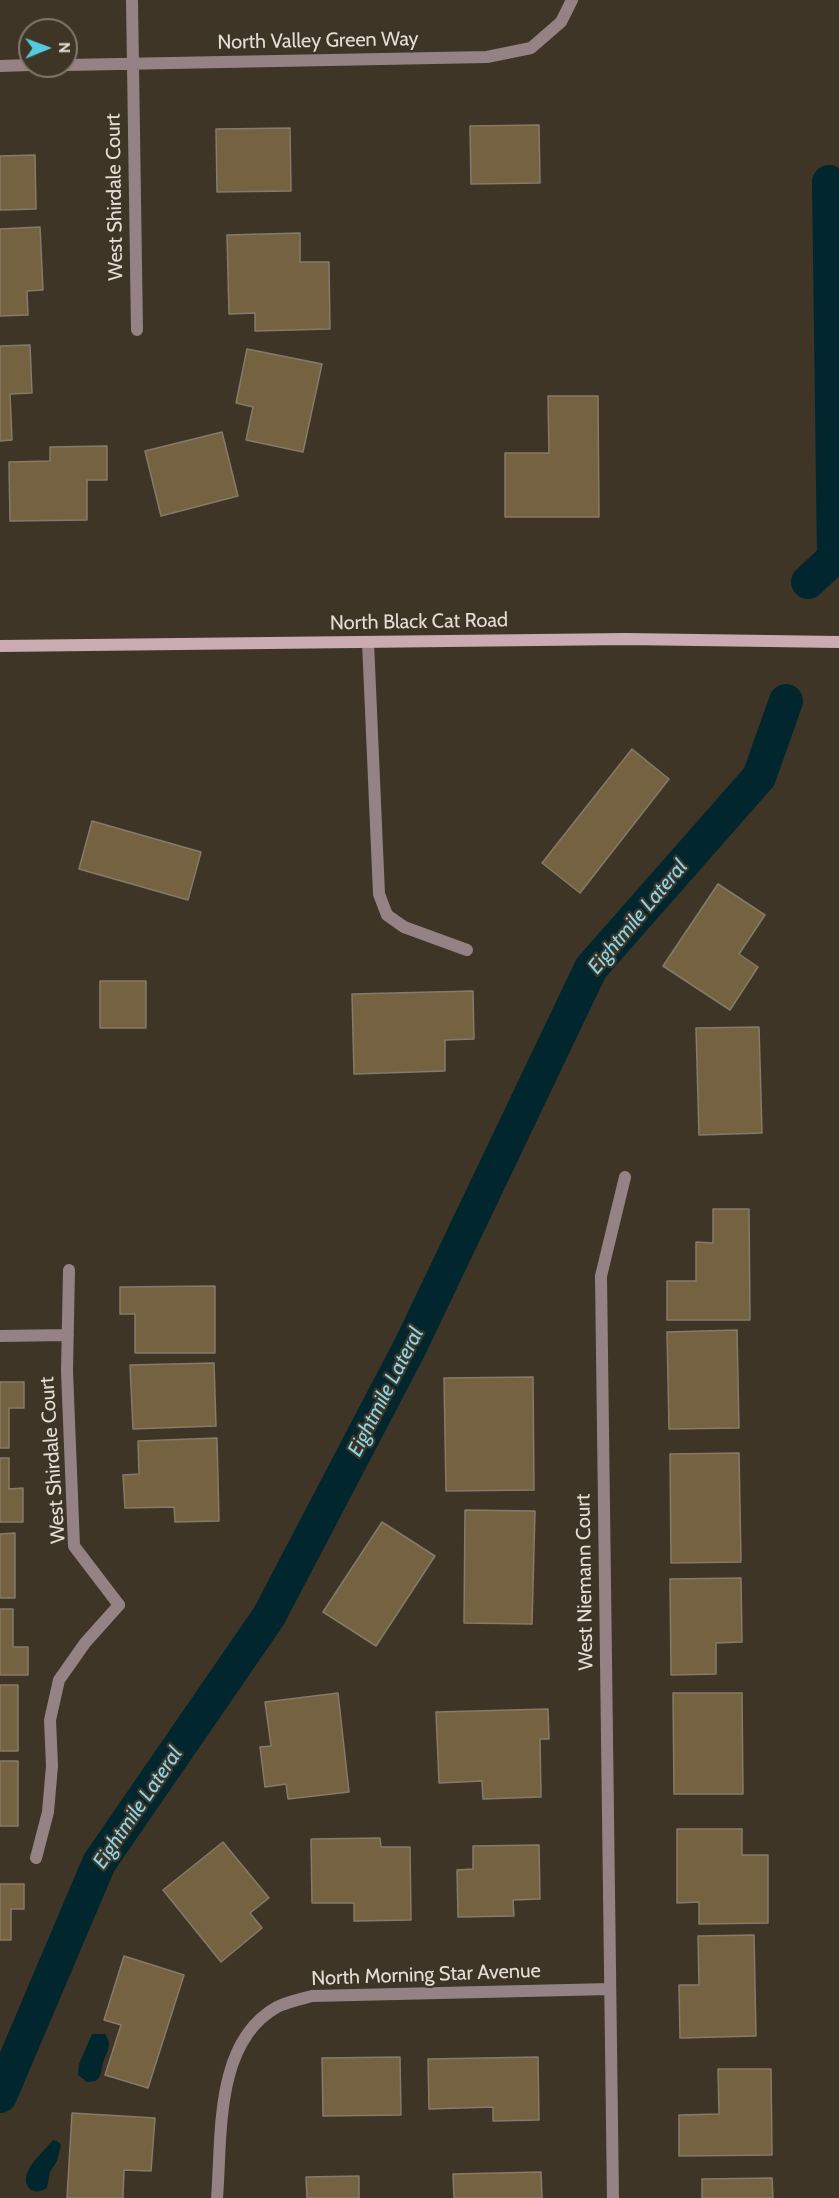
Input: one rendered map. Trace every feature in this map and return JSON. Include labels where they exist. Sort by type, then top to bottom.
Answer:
[{"type":"main road","name":"North Black Cat Road","points":[[0,646],[626,639],[839,642]]},
{"type":"street","name":"West Shirdale Court","points":[[132,0],[137,330]]},
{"type":"street","name":"North Valley Green Way","points":[[78,65],[487,57],[531,48],[561,22],[573,0]]},
{"type":"street","points":[[0,66],[18,65]]},
{"type":"street","points":[[368,642],[379,894],[387,915],[404,927],[467,950]]},
{"type":"street","name":"West Niemann Court","points":[[613,2198],[601,1276],[625,1177]]},
{"type":"street","name":"West Shirdale Court","points":[[36,1858],[48,1812],[52,1766],[50,1720],[59,1680],[85,1643],[119,1605],[74,1546],[67,1371],[69,1270]]},
{"type":"street","points":[[0,1336],[68,1335]]},
{"type":"street","name":"North Morning Star Avenue","points":[[217,2198],[225,2088],[234,2056],[251,2028],[277,2007],[312,1996],[610,1989]]},
{"type":"water","points":[[92,2034],[105,2034],[109,2045],[99,2077],[96,2081],[87,2082],[78,2075],[79,2064]]},
{"type":"water","points":[[53,2140],[61,2145],[57,2161],[50,2172],[47,2188],[33,2191],[27,2185],[26,2176],[36,2159]]},
{"type":"building","points":[[539,125],[540,183],[471,184],[470,126]]},
{"type":"building","points":[[290,128],[291,191],[217,192],[216,129]]},
{"type":"building","points":[[35,155],[36,209],[0,210],[0,156]]},
{"type":"building","points":[[40,227],[43,290],[27,291],[28,315],[0,316],[0,229]]},
{"type":"building","points":[[300,233],[300,262],[329,262],[330,329],[255,331],[255,313],[229,314],[227,235]]},
{"type":"building","points":[[30,345],[32,393],[10,394],[12,440],[0,441],[0,346]]},
{"type":"building","points":[[247,349],[322,364],[303,452],[246,440],[253,407],[236,403]]},
{"type":"building","points":[[548,396],[598,396],[599,517],[505,517],[505,453],[549,453]]},
{"type":"building","points":[[222,432],[238,496],[161,516],[145,451]]},
{"type":"building","points":[[107,446],[107,480],[87,480],[87,520],[10,521],[9,462],[50,461],[50,447]]},
{"type":"building","points":[[632,749],[669,779],[580,893],[542,863]]},
{"type":"building","points":[[92,821],[201,852],[188,900],[79,869]]},
{"type":"building","points":[[718,884],[765,915],[739,954],[758,967],[730,1010],[663,966]]},
{"type":"building","points":[[100,981],[146,981],[146,1028],[100,1028]]},
{"type":"building","points":[[473,991],[474,1039],[445,1040],[445,1071],[354,1074],[352,994]]},
{"type":"building","points":[[759,1027],[762,1133],[699,1135],[696,1028]]},
{"type":"building","points":[[713,1209],[749,1209],[750,1320],[667,1320],[667,1281],[696,1281],[696,1242],[713,1243]]},
{"type":"building","points":[[215,1286],[215,1353],[135,1353],[135,1314],[120,1314],[120,1287]]},
{"type":"building","points":[[737,1330],[739,1428],[669,1429],[667,1332]]},
{"type":"building","points":[[214,1363],[216,1426],[133,1429],[130,1365]]},
{"type":"building","points":[[533,1377],[534,1490],[446,1491],[444,1378]]},
{"type":"building","points":[[0,1382],[24,1382],[24,1408],[9,1408],[9,1448],[0,1448]]},
{"type":"building","points":[[217,1438],[219,1521],[175,1522],[174,1507],[125,1508],[123,1475],[139,1474],[138,1441]]},
{"type":"building","points":[[739,1453],[741,1562],[671,1563],[670,1454]]},
{"type":"building","points":[[0,1458],[9,1458],[9,1489],[23,1488],[23,1522],[0,1522]]},
{"type":"building","points":[[465,1510],[535,1511],[532,1624],[464,1623]]},
{"type":"building","points":[[382,1522],[435,1556],[376,1646],[323,1612]]},
{"type":"building","points":[[15,1533],[15,1598],[0,1598],[0,1534]]},
{"type":"building","points":[[741,1578],[742,1642],[716,1643],[716,1674],[671,1675],[670,1579]]},
{"type":"building","points":[[0,1609],[13,1609],[13,1647],[28,1647],[28,1675],[0,1675]]},
{"type":"building","points":[[0,1685],[18,1685],[18,1751],[0,1751]]},
{"type":"building","points":[[338,1693],[349,1792],[288,1799],[286,1784],[265,1787],[260,1747],[271,1746],[265,1702]]},
{"type":"building","points":[[673,1693],[742,1693],[743,1794],[674,1794]]},
{"type":"building","points":[[548,1709],[549,1739],[540,1739],[541,1797],[483,1799],[482,1781],[439,1783],[436,1712]]},
{"type":"building","points":[[0,1761],[18,1761],[18,1826],[0,1826]]},
{"type":"building","points":[[677,1829],[742,1829],[742,1855],[768,1855],[768,1923],[699,1924],[699,1902],[677,1903]]},
{"type":"building","points":[[380,1838],[381,1847],[410,1847],[411,1920],[354,1921],[354,1903],[312,1903],[311,1839]]},
{"type":"building","points":[[223,1842],[269,1898],[250,1913],[262,1928],[221,1962],[163,1890]]},
{"type":"building","points":[[539,1845],[540,1899],[513,1900],[514,1916],[458,1917],[457,1870],[473,1869],[473,1846]]},
{"type":"building","points":[[0,1884],[24,1884],[24,1909],[11,1909],[11,1940],[0,1940]]},
{"type":"building","points":[[754,1935],[756,2036],[680,2038],[679,1985],[699,1985],[698,1936]]},
{"type":"building","points":[[124,1956],[184,1975],[148,2088],[105,2075],[121,2025],[104,2020]]},
{"type":"building","points":[[400,2057],[401,2115],[323,2116],[322,2058]]},
{"type":"building","points":[[538,2057],[539,2120],[493,2121],[493,2107],[429,2109],[428,2059]]},
{"type":"building","points":[[718,2069],[771,2069],[772,2155],[679,2156],[679,2115],[719,2114]]},
{"type":"building","points":[[72,2113],[155,2118],[151,2171],[124,2170],[123,2198],[67,2198]]},
{"type":"building","points":[[541,2172],[542,2198],[454,2198],[453,2174]]},
{"type":"building","points":[[359,2176],[359,2198],[307,2198],[306,2177]]},
{"type":"building","points":[[772,2178],[773,2198],[702,2198],[702,2179]]},
{"type":"waterway","name":"Eightmile Lateral","points":[[808,582],[834,558],[829,182]]},
{"type":"waterway","name":"Eightmile Lateral","points":[[0,2096],[99,1863],[269,1616],[410,1347],[591,968],[759,777],[786,701]]}]
